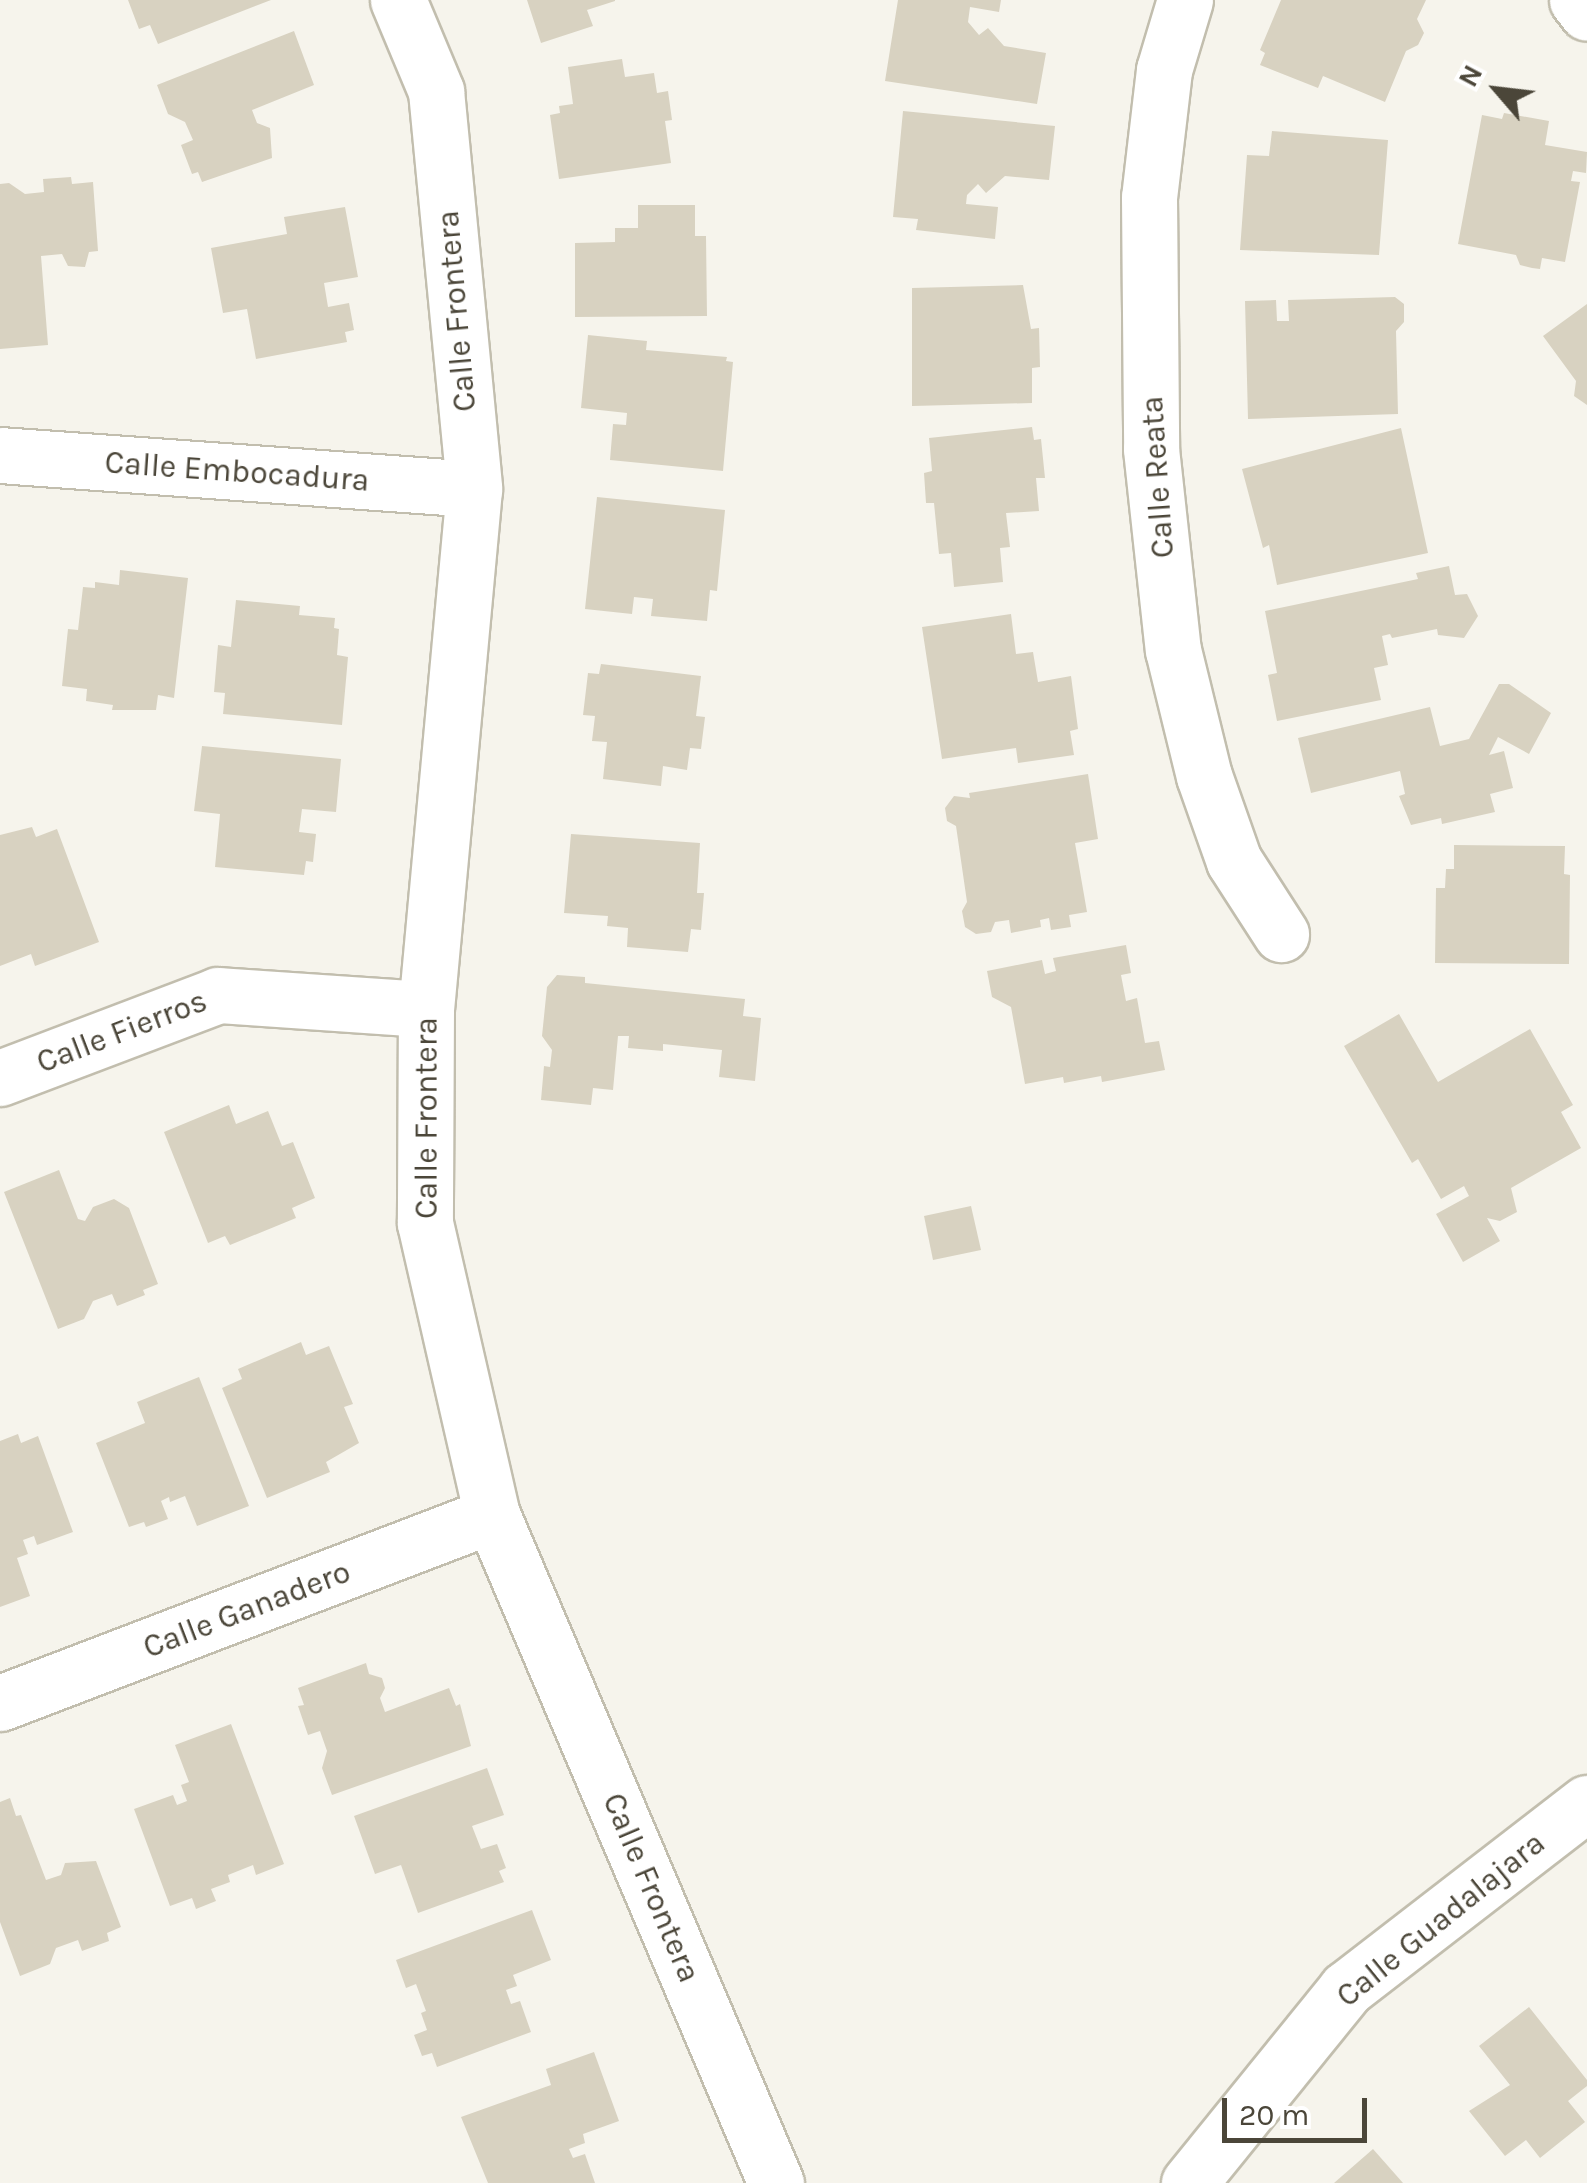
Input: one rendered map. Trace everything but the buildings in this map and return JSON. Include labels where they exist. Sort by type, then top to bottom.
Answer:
[{"type":"street","name":"Calle Frontera","points":[[398,0],[436,92],[474,490],[426,1008],[424,1222],[492,1515],[776,2183]]},
{"type":"street","name":"Calle Reata","points":[[1185,0],[1164,70],[1149,197],[1152,449],[1173,650],[1204,776],[1234,861],[1281,934]]},
{"type":"street","points":[[1577,0],[1587,13]]},
{"type":"street","name":"Calle Embocadura","points":[[0,455],[474,490]]},
{"type":"street","name":"Calle Fierros","points":[[0,1078],[218,995],[426,1008]]},
{"type":"street","name":"Calle Ganadero","points":[[0,1704],[492,1515]]},
{"type":"street","name":"Calle Guadalajara","points":[[1189,2183],[1346,1989],[1587,1803]]}]
